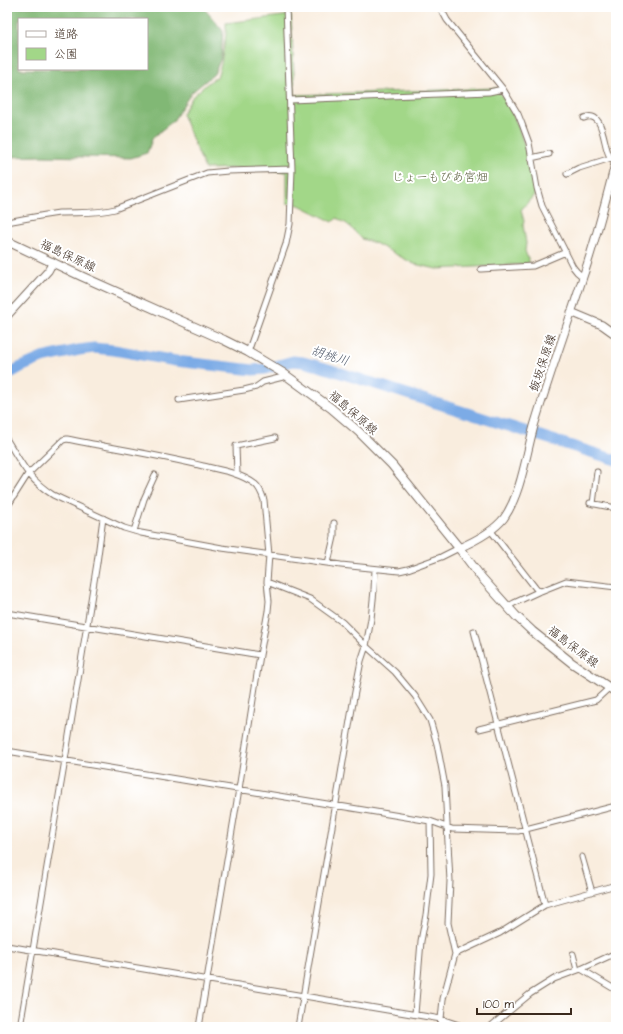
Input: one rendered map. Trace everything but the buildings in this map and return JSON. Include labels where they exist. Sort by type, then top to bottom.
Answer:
[{"type":"main road","name":"飯坂保原線","points":[[459,548],[491,530],[504,517],[512,503],[534,427],[605,204],[614,160]]},
{"type":"main road","name":"福島保原線","points":[[7,241],[248,352],[285,374],[331,408],[359,432],[392,465],[459,548],[480,577],[507,607],[532,631],[572,663],[612,690]]},
{"type":"main road","points":[[7,316],[48,271],[53,262]]},
{"type":"main road","points":[[571,312],[602,325],[616,335]]},
{"type":"street","points":[[248,352],[288,235],[292,169],[286,7]]},
{"type":"street","points":[[440,7],[447,20],[503,89],[522,124],[529,144],[537,188],[545,214],[573,267],[583,277]]},
{"type":"street","points":[[290,100],[489,92],[503,89]]},
{"type":"street","points":[[566,174],[579,168],[614,160],[608,152],[602,130],[597,120],[592,116],[584,118]]},
{"type":"street","points":[[531,158],[549,154]]},
{"type":"street","points":[[7,222],[59,213],[100,212],[115,209],[207,173],[292,169]]},
{"type":"street","points":[[481,269],[533,266],[566,252]]},
{"type":"street","points":[[179,400],[244,390],[256,387],[263,382],[285,374]]},
{"type":"street","points":[[237,474],[236,446],[275,438]]},
{"type":"street","points":[[7,507],[28,474],[63,440],[67,439],[175,459],[237,474],[255,485],[260,489],[262,494],[264,500],[269,555],[267,582],[269,601],[268,611],[199,1027]]},
{"type":"street","points":[[7,441],[28,474],[36,483],[53,495],[124,528],[134,531],[222,548],[328,563],[399,571],[441,557],[459,548]]},
{"type":"street","points":[[597,472],[591,503],[616,508]]},
{"type":"street","points":[[134,531],[144,499],[155,474]]},
{"type":"street","points":[[20,1027],[87,627],[103,518]]},
{"type":"street","points":[[328,563],[334,537],[334,524]]},
{"type":"street","points":[[491,530],[537,590],[540,591]]},
{"type":"street","points":[[298,1027],[354,697],[366,646],[373,604],[375,569]]},
{"type":"street","points":[[507,607],[540,591],[566,581],[616,587]]},
{"type":"street","points":[[267,582],[310,599],[342,622],[366,646],[396,672],[415,696],[430,720],[437,744],[445,786],[450,881],[448,923],[455,954],[443,999],[441,1019],[442,1027]]},
{"type":"street","points":[[7,615],[260,655]]},
{"type":"street","points":[[474,631],[545,905]]},
{"type":"street","points":[[479,729],[596,700],[612,690]]},
{"type":"street","points":[[7,751],[430,821],[452,829],[518,831],[616,806]]},
{"type":"street","points":[[415,1014],[421,940],[431,874],[430,821]]},
{"type":"street","points":[[582,857],[592,892]]},
{"type":"street","points":[[455,954],[500,934],[545,905],[616,886]]},
{"type":"street","points":[[7,946],[415,1014],[441,1019],[465,1027]]},
{"type":"street","points":[[490,1027],[530,994],[554,979],[616,953]]},
{"type":"street","points":[[573,954],[579,969],[616,990]]},
{"type":"green space","points":[[7,7],[203,7],[223,31],[221,58],[214,74],[191,93],[173,121],[153,137],[147,153],[131,158],[41,156],[7,157]]},
{"type":"green space","name":"じょーもぴあ宮畑","points":[[291,15],[295,95],[496,88],[509,106],[519,129],[526,150],[535,194],[521,210],[524,221],[523,225],[526,243],[525,251],[530,264],[437,269],[414,264],[375,243],[362,239],[347,224],[337,218],[333,222],[299,205],[287,203],[287,172],[245,168],[205,169],[182,114],[193,96],[217,77],[221,64],[226,34],[226,23]]},
{"type":"waterway","name":"胡桃川","points":[[7,375],[42,358],[94,348],[176,361],[253,370],[265,369],[293,361],[303,362],[616,460]]}]
